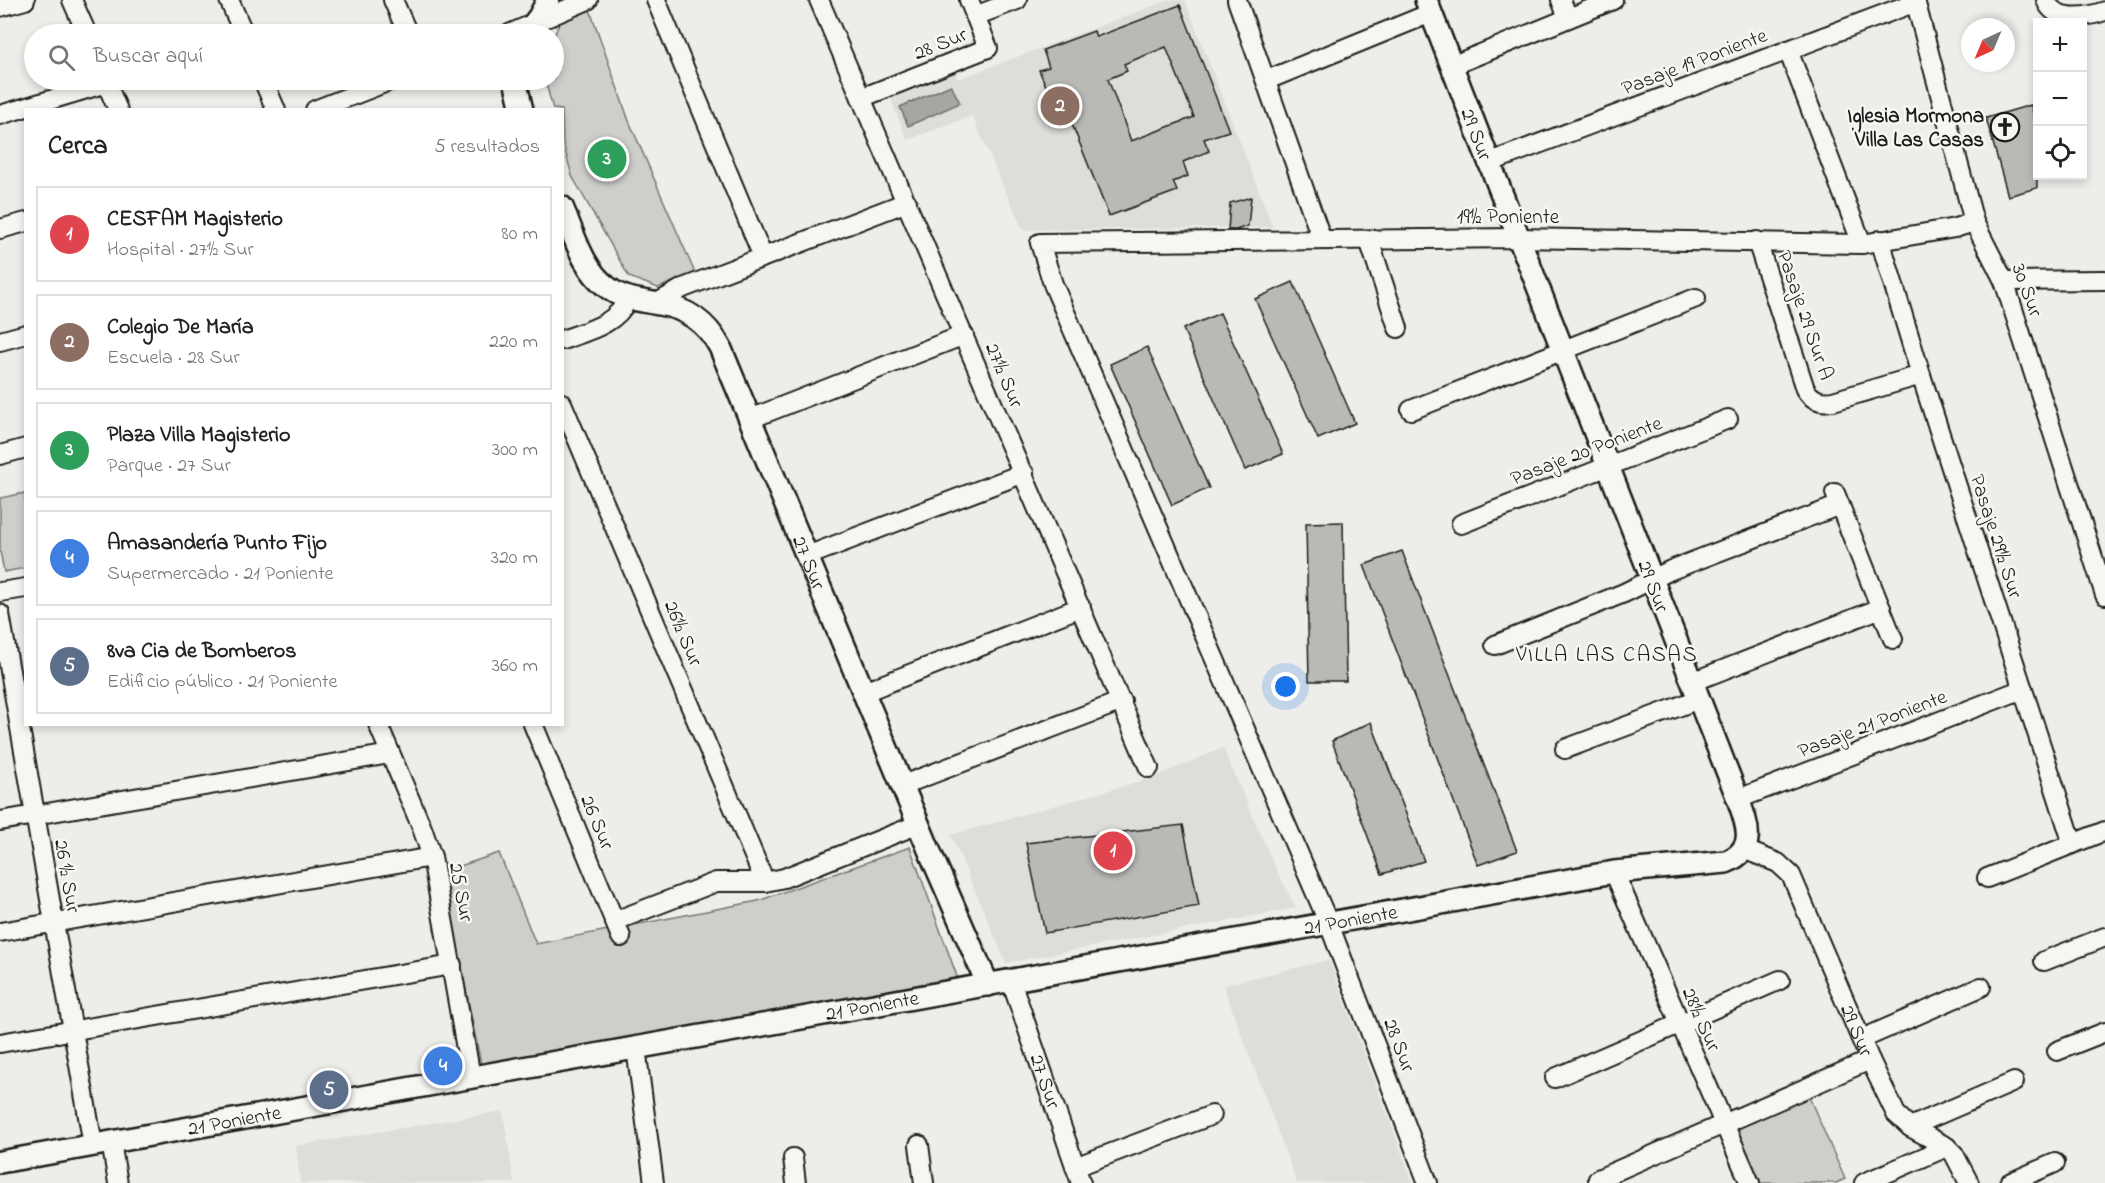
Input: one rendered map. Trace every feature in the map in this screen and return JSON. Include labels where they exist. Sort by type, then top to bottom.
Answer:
[{"type":"street","points":[[0,7],[25,0]]},
{"type":"street","points":[[72,0],[83,24]]},
{"type":"street","points":[[230,0],[240,24]]},
{"type":"street","points":[[393,0],[404,24]]},
{"type":"street","points":[[533,24],[548,0]]},
{"type":"street","points":[[541,24],[588,0]]},
{"type":"street","points":[[656,0],[763,257]]},
{"type":"street","name":"27½ Sur","points":[[819,0],[1149,768]]},
{"type":"street","points":[[972,8],[1017,0]]},
{"type":"street","points":[[1237,0],[1322,240]]},
{"type":"street","points":[[1561,0],[1568,18]]},
{"type":"street","points":[[1451,66],[1613,0]]},
{"type":"street","points":[[2046,0],[2053,10],[2065,16],[2095,15],[2105,11]]},
{"type":"street","name":"Pasaje 19 Poniente","points":[[1488,163],[1916,1]]},
{"type":"street","name":"30 Sur","points":[[1916,1],[1974,222],[2004,281],[2105,595]]},
{"type":"street","points":[[1267,80],[1428,7]]},
{"type":"street","name":"29 Sur","points":[[1428,7],[1738,799],[1748,826],[1743,849],[1778,863],[1791,875],[1870,1060],[1896,1114],[1910,1127],[1947,1146]]},
{"type":"street","name":"28 Sur","points":[[861,98],[988,48],[972,8]]},
{"type":"street","points":[[1788,50],[1862,244]]},
{"type":"street","points":[[0,115],[78,90]]},
{"type":"street","points":[[110,90],[117,108]]},
{"type":"street","points":[[267,90],[275,108]]},
{"type":"street","points":[[320,108],[366,90]]},
{"type":"street","points":[[517,90],[522,108]]},
{"type":"street","points":[[657,303],[683,288],[906,202]]},
{"type":"street","name":"27 Sur","points":[[564,212],[585,260],[607,288],[628,299],[657,303],[688,313],[708,329],[720,347],[988,985]]},
{"type":"street","name":"19½ Poniente","points":[[1040,243],[1517,238],[1862,244],[1956,228],[1974,222]]},
{"type":"street","points":[[0,230],[24,223]]},
{"type":"street","points":[[1369,240],[1398,328]]},
{"type":"street","name":"Pasaje 29½ Sur","points":[[1880,240],[1921,375],[2073,844]]},
{"type":"street","name":"Pasaje 29 Sur A","points":[[1757,241],[1805,389],[1816,400],[1833,401],[1921,375]]},
{"type":"street","name":"28 Sur","points":[[1040,243],[1053,284],[1329,924],[1428,1183]]},
{"type":"street","points":[[2004,281],[2105,279]]},
{"type":"street","points":[[1411,410],[1696,298]]},
{"type":"street","points":[[564,339],[608,322],[621,312],[628,299]]},
{"type":"street","points":[[0,342],[24,335]]},
{"type":"street","points":[[750,419],[964,335]]},
{"type":"street","name":"26½ Sur","points":[[564,408],[765,882]]},
{"type":"street","name":"Pasaje 20 Poniente","points":[[1461,524],[1728,419]]},
{"type":"street","points":[[0,455],[24,449]]},
{"type":"street","points":[[807,556],[1023,473]]},
{"type":"street","points":[[1495,645],[1624,593],[1671,570],[1837,499],[1893,639]]},
{"type":"street","points":[[0,592],[24,588]]},
{"type":"street","points":[[864,692],[1081,607]]},
{"type":"street","points":[[1565,748],[1881,608]]},
{"type":"street","name":"26 ½ Sur","points":[[0,615],[14,707],[73,1031],[102,1144],[118,1183]]},
{"type":"street","name":"Pasaje 21 Poniente","points":[[1738,799],[2022,689]]},
{"type":"street","points":[[903,785],[1122,701]]},
{"type":"street","name":"25 Sur","points":[[379,726],[432,857],[471,1077]]},
{"type":"street","name":"26 Sur","points":[[534,726],[618,929],[716,882],[765,882]]},
{"type":"street","points":[[0,821],[390,754]]},
{"type":"street","points":[[765,882],[783,878],[919,824]]},
{"type":"street","points":[[1987,878],[2105,831]]},
{"type":"street","name":"21 Poniente","points":[[0,1162],[1614,872],[1726,862],[1743,849]]},
{"type":"street","points":[[0,932],[432,857]]},
{"type":"street","name":"28½ Sur","points":[[1614,872],[1750,1183]]},
{"type":"street","points":[[2044,961],[2105,937]]},
{"type":"street","points":[[0,1043],[453,966]]},
{"type":"street","points":[[1554,1078],[1780,980]]},
{"type":"street","name":"27 Sur","points":[[1011,981],[1078,1175]]},
{"type":"street","points":[[1862,1039],[1981,987]]},
{"type":"street","points":[[2057,1051],[2105,1032]]},
{"type":"street","points":[[636,1048],[654,1183]]},
{"type":"street","points":[[1598,1179],[1870,1060]]},
{"type":"street","points":[[1910,1127],[2014,1082]]},
{"type":"street","points":[[1078,1175],[1212,1115]]},
{"type":"street","points":[[919,1145],[924,1183]]},
{"type":"street","points":[[1864,1183],[1947,1146],[1954,1154],[1969,1183]]},
{"type":"street","points":[[792,1158],[796,1183]]},
{"type":"street","points":[[2009,1183],[2055,1163]]},
{"type":"shaded area","points":[[1169,0],[1185,0],[1273,227],[1023,230],[972,116],[907,140],[890,97],[954,71],[958,79]]},
{"type":"shaded area","points":[[590,10],[629,121],[695,273],[658,288],[629,277],[572,176],[564,147],[564,108],[553,108],[548,90],[564,90],[564,24],[559,23]]},
{"type":"shaded area","points":[[951,85],[960,103],[908,126],[900,107]]},
{"type":"shaded area","points":[[24,493],[24,568],[4,572],[0,551],[0,498]]},
{"type":"shaded area","points":[[1223,748],[1275,867],[1296,908],[1006,963],[951,835],[1152,778]]},
{"type":"shaded area","points":[[910,847],[959,982],[481,1064],[442,872],[499,853],[536,944],[758,901]]},
{"type":"shaded area","points":[[1329,960],[1413,1183],[1297,1183],[1223,985]]},
{"type":"shaded area","points":[[1809,1097],[1845,1179],[1836,1183],[1759,1183],[1737,1129]]},
{"type":"shaded area","points":[[503,1111],[514,1183],[300,1183],[296,1146]]},
{"type":"building","points":[[1180,5],[1229,131],[1204,139],[1209,151],[1183,162],[1188,176],[1173,182],[1177,191],[1109,216],[1061,97],[1052,100],[1039,70],[1049,67],[1043,50],[1094,31],[1096,37]],"holes":[[[1166,47],[1194,117],[1131,141],[1108,79],[1127,71],[1124,64]]]},
{"type":"building","points":[[2031,105],[2033,180],[2037,180],[2037,188],[2008,196],[1986,118]]},
{"type":"building","points":[[1251,197],[1248,226],[1228,230],[1230,203]]},
{"type":"building","points":[[1293,282],[1355,423],[1318,439],[1255,299]]},
{"type":"building","points":[[1220,313],[1283,454],[1245,470],[1183,329]]},
{"type":"building","points":[[1147,347],[1209,488],[1172,505],[1110,364]]},
{"type":"building","points":[[1343,522],[1346,681],[1309,681],[1306,523]]},
{"type":"building","points":[[1402,551],[1517,851],[1478,865],[1364,565]]},
{"type":"building","points":[[1371,722],[1424,861],[1382,874],[1332,741]]},
{"type":"building","points":[[1183,825],[1199,906],[1045,933],[1026,843]]},
{"type":"place","name":"Colegio De María","points":[[1060,106]]},
{"type":"place","name":"Iglesia Mormona Villa Las Casas","points":[[2005,127]]},
{"type":"place","name":"Plaza Villa Magisterio","points":[[607,159]]},
{"type":"place","name":"CESFAM Magisterio","points":[[1113,851]]},
{"type":"place","name":"Amasandería Punto Fijo","points":[[443,1066]]},
{"type":"place","name":"8va Cia de Bomberos","points":[[329,1090]]},
{"type":"district","name":"VILLA LAS CASAS","points":[[1607,653]]}]
